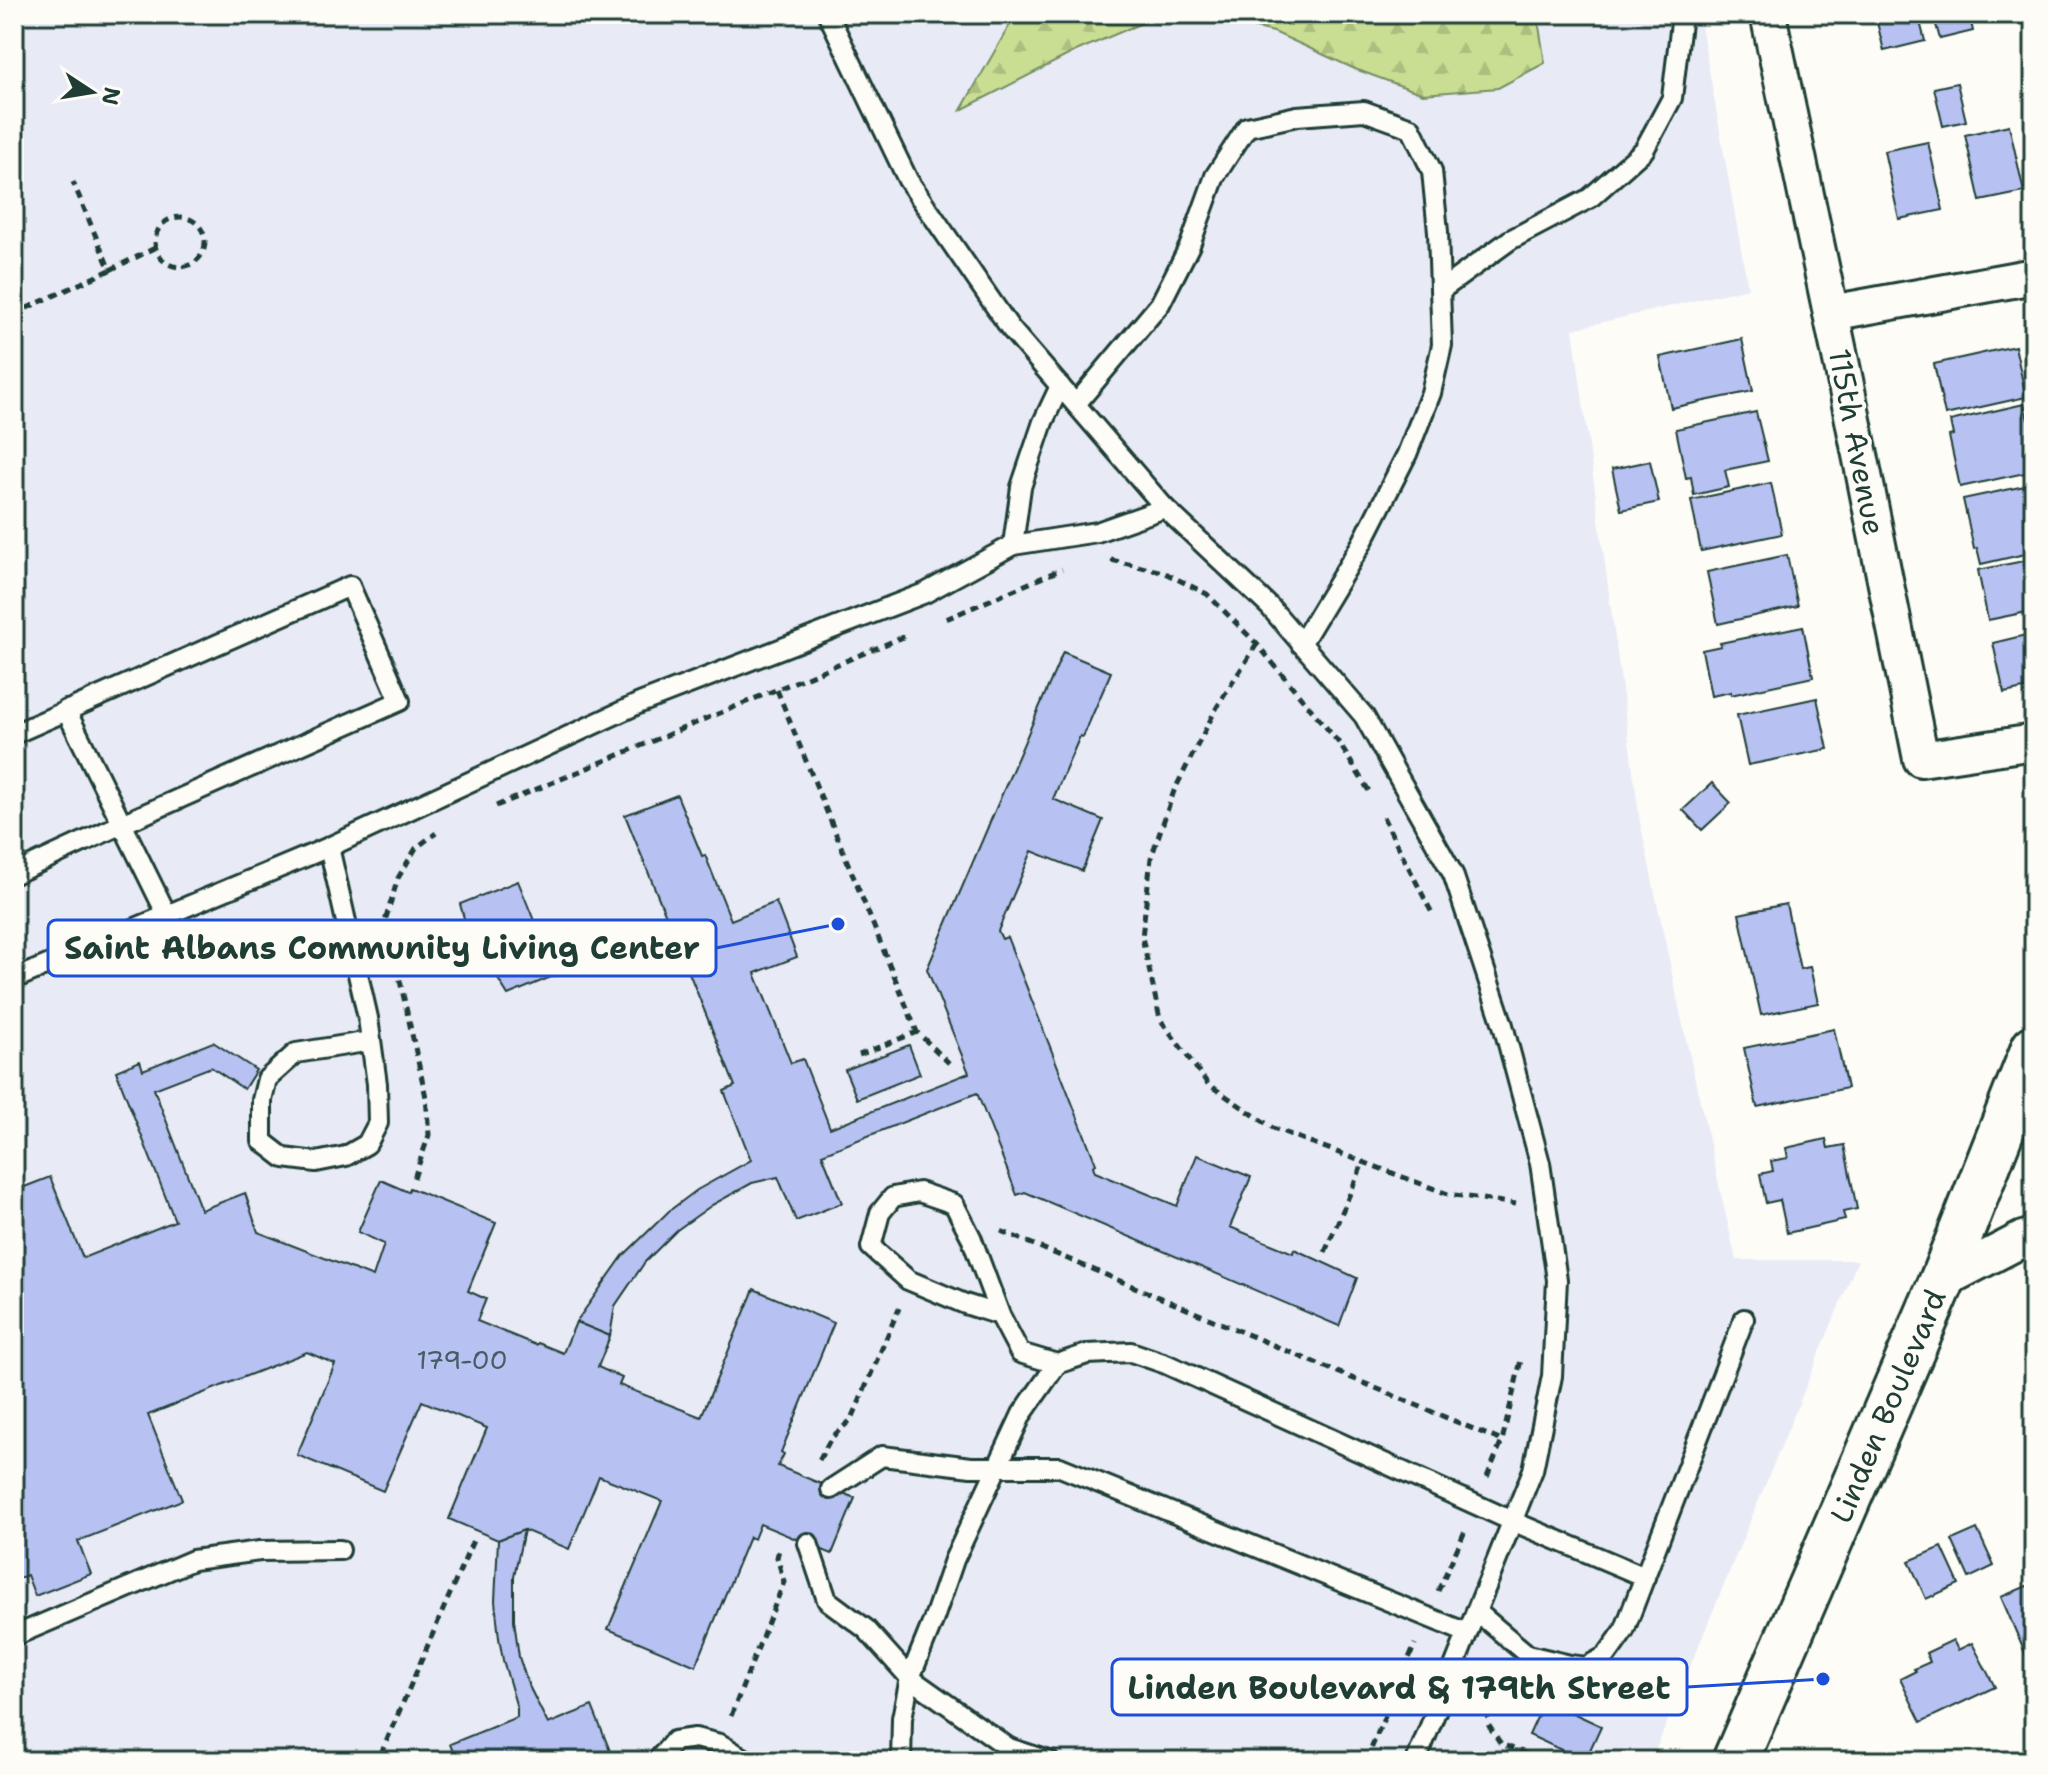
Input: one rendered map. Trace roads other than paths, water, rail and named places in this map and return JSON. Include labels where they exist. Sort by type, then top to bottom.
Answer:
[{"type":"main road","name":"Linden Boulevard","points":[[1735,1761],[1942,1281],[2034,1048]]},
{"type":"street","name":"115th Avenue","points":[[1768,14],[1921,759],[2034,742]]},
{"type":"street","points":[[1831,313],[2034,276]]},
{"type":"street","points":[[1942,1281],[2034,1236]]},
{"type":"lane","points":[[828,14],[908,180],[1010,328],[1165,508],[1270,607],[1364,716],[1453,874],[1503,1025],[1540,1163],[1557,1280],[1552,1376],[1533,1470],[1416,1761]]},
{"type":"lane","points":[[1441,290],[1510,240],[1590,198],[1644,150],[1672,98],[1682,14]]},
{"type":"lane","points":[[1076,404],[1160,304],[1190,245],[1215,176],[1247,127],[1297,116],[1364,111],[1411,128],[1432,171],[1438,232],[1442,345],[1431,393],[1407,454],[1369,530],[1301,644]]},
{"type":"lane","points":[[1013,545],[1024,477],[1043,422],[1060,386]]},
{"type":"lane","points":[[14,979],[329,847],[640,703],[925,593],[1013,545],[1097,532],[1165,508]]},
{"type":"lane","points":[[14,734],[350,586],[400,701],[14,874]]},
{"type":"lane","points":[[66,710],[167,915]]},
{"type":"lane","points":[[329,847],[368,1018],[377,1084],[378,1123],[367,1144],[346,1156],[316,1162],[284,1158],[262,1141],[262,1100],[267,1079],[296,1053],[371,1041]]},
{"type":"lane","points":[[1000,1315],[908,1280],[871,1247],[880,1213],[893,1197],[919,1192],[954,1204],[971,1237],[1000,1315],[1020,1353],[1057,1364],[1087,1354],[1131,1352],[1155,1360],[1512,1521],[1645,1577]]},
{"type":"lane","points":[[1476,1611],[1528,1655],[1586,1667],[1606,1656],[1624,1631],[1744,1319]]},
{"type":"lane","points":[[901,1761],[902,1718],[910,1678],[954,1560],[1022,1414],[1057,1364]]},
{"type":"lane","points":[[831,1489],[882,1456],[971,1467],[1060,1467],[1467,1633]]},
{"type":"lane","points":[[808,1543],[827,1600],[866,1629],[910,1678],[1009,1748],[1049,1761]]},
{"type":"lane","points":[[14,1636],[193,1560],[260,1551],[340,1550]]},
{"type":"lane","points":[[657,1761],[674,1741],[695,1738],[720,1744],[748,1761]]},
{"type":"place","name":"Saint Albans Community Living Center","points":[[838,924]]},
{"type":"place","name":"Linden Boulevard & 179th Street","points":[[1823,1679]]}]
